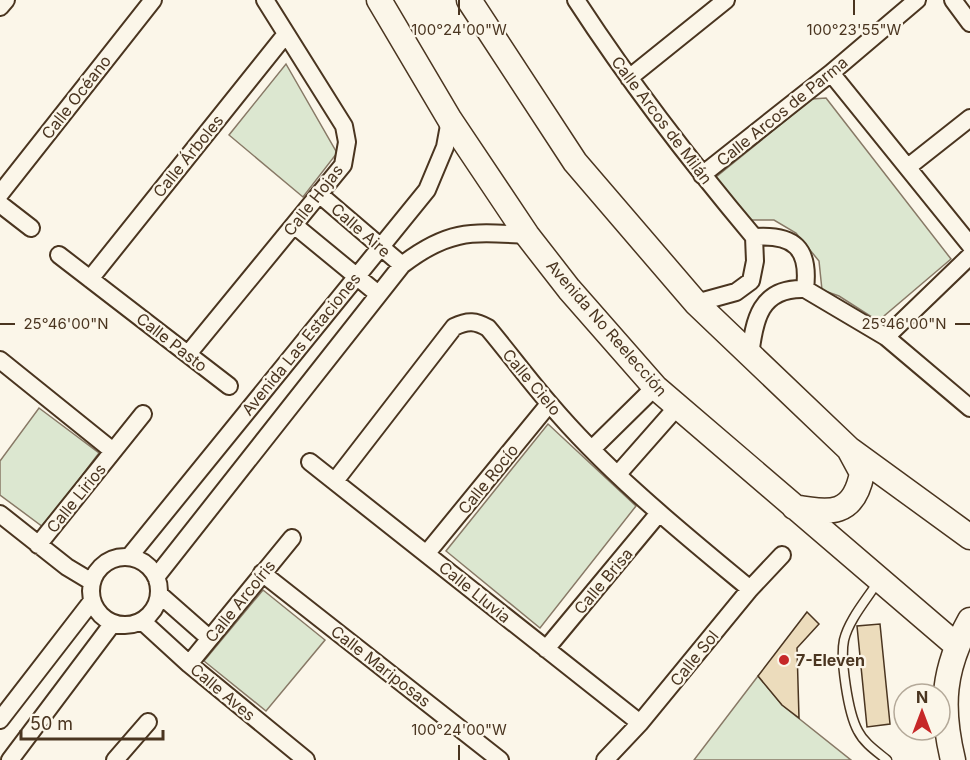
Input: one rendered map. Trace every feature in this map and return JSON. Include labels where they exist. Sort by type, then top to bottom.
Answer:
[{"type":"main road","name":"Avenida No Reelección","points":[[379,0],[450,120],[527,235],[569,289],[654,387],[956,645]]},
{"type":"main road","points":[[469,0],[575,162],[696,303],[849,449],[970,537]]},
{"type":"main road","points":[[794,507],[819,512],[834,510],[856,496],[861,473],[849,449]]},
{"type":"main road","points":[[953,760],[945,721],[946,682],[956,645],[970,620]]},
{"type":"street","points":[[0,7],[6,0]]},
{"type":"street","name":"Calle Océano","points":[[0,194],[153,0]]},
{"type":"street","name":"Calle Hojas","points":[[188,354],[343,165],[347,142],[344,126],[265,0]]},
{"type":"street","name":"Calle Arcos de Milán","points":[[576,0],[629,78],[702,176],[754,237]]},
{"type":"street","points":[[629,78],[726,0]]},
{"type":"street","name":"Calle Arcos de Parma","points":[[702,176],[831,73],[917,0]]},
{"type":"street","points":[[953,0],[970,23]]},
{"type":"street","name":"Calle Árboles","points":[[90,279],[286,34]]},
{"type":"street","points":[[831,73],[970,245]]},
{"type":"street","points":[[908,167],[970,118]]},
{"type":"street","name":"Avenida Las Estaciones","points":[[129,557],[427,190],[445,147],[450,120]]},
{"type":"street","name":"Calle Aire","points":[[319,194],[402,265]]},
{"type":"street","points":[[0,204],[31,228]]},
{"type":"street","points":[[294,225],[378,294]]},
{"type":"street","name":"Avenida Las Estaciones","points":[[158,585],[402,265],[426,247],[450,236],[478,232],[527,235]]},
{"type":"street","points":[[696,303],[736,292],[751,281],[755,261],[754,237],[771,236],[789,239],[802,252],[807,269],[805,289]]},
{"type":"street","name":"Calle Pasto","points":[[59,255],[228,386]]},
{"type":"street","points":[[886,337],[970,256]]},
{"type":"street","points":[[751,281],[768,299]]},
{"type":"street","points":[[750,356],[755,321],[768,299],[791,288],[805,289],[886,337],[970,408]]},
{"type":"street","name":"Calle Cielo","points":[[335,482],[454,327],[465,322],[478,322],[489,328],[549,404],[592,449],[659,513],[750,589]]},
{"type":"street","points":[[0,360],[113,451]]},
{"type":"street","points":[[592,449],[654,387]]},
{"type":"street","name":"Calle Rocío","points":[[427,554],[549,404]]},
{"type":"street","points":[[618,474],[677,407]]},
{"type":"street","name":"Calle Lirios","points":[[38,545],[143,414]]},
{"type":"street","name":"Calle Lluvia","points":[[310,462],[640,723]]},
{"type":"street","name":"Calle Brisa","points":[[546,649],[659,513]]},
{"type":"street","points":[[0,514],[38,545],[92,582]]},
{"type":"street","name":"Calle Arcoíris","points":[[189,664],[292,538]]},
{"type":"street","name":"Calle Sol","points":[[605,760],[640,723],[750,589],[782,555]]},
{"type":"street","points":[[120,557],[129,557],[141,561],[158,585],[151,614],[142,621],[123,625],[104,618],[92,601],[92,582],[102,565],[120,557]]},
{"type":"street","name":"Calle Mariposas","points":[[262,573],[500,760]]},
{"type":"street","name":"Calle Aves","points":[[158,585],[209,638]]},
{"type":"street","points":[[0,720],[92,601]]},
{"type":"street","name":"Calle Aves","points":[[142,621],[189,664],[306,760]]},
{"type":"street","points":[[10,760],[113,623]]},
{"type":"street","points":[[115,760],[148,722]]},
{"type":"lane","points":[[880,580],[850,625],[843,653],[852,716],[858,732],[887,760]]},
{"type":"green space","points":[[286,64],[337,153],[303,197],[229,135]]},
{"type":"green space","points":[[826,98],[951,259],[878,321],[839,296],[822,290],[819,261],[796,233],[774,220],[749,220],[716,177],[812,99]]},
{"type":"green space","points":[[39,408],[99,453],[43,527],[0,495],[0,461]]},
{"type":"green space","points":[[548,424],[636,506],[540,628],[446,551]]},
{"type":"green space","points":[[263,590],[325,640],[266,711],[204,661]]},
{"type":"green space","points":[[758,676],[782,705],[851,760],[694,760]]},
{"type":"building","name":"7-Eleven","points":[[807,612],[819,624],[797,648],[799,718],[782,705],[758,676]]},
{"type":"building","points":[[880,624],[890,724],[867,727],[857,626]]},
{"type":"place","name":"7-Eleven","points":[[784,660]]}]
